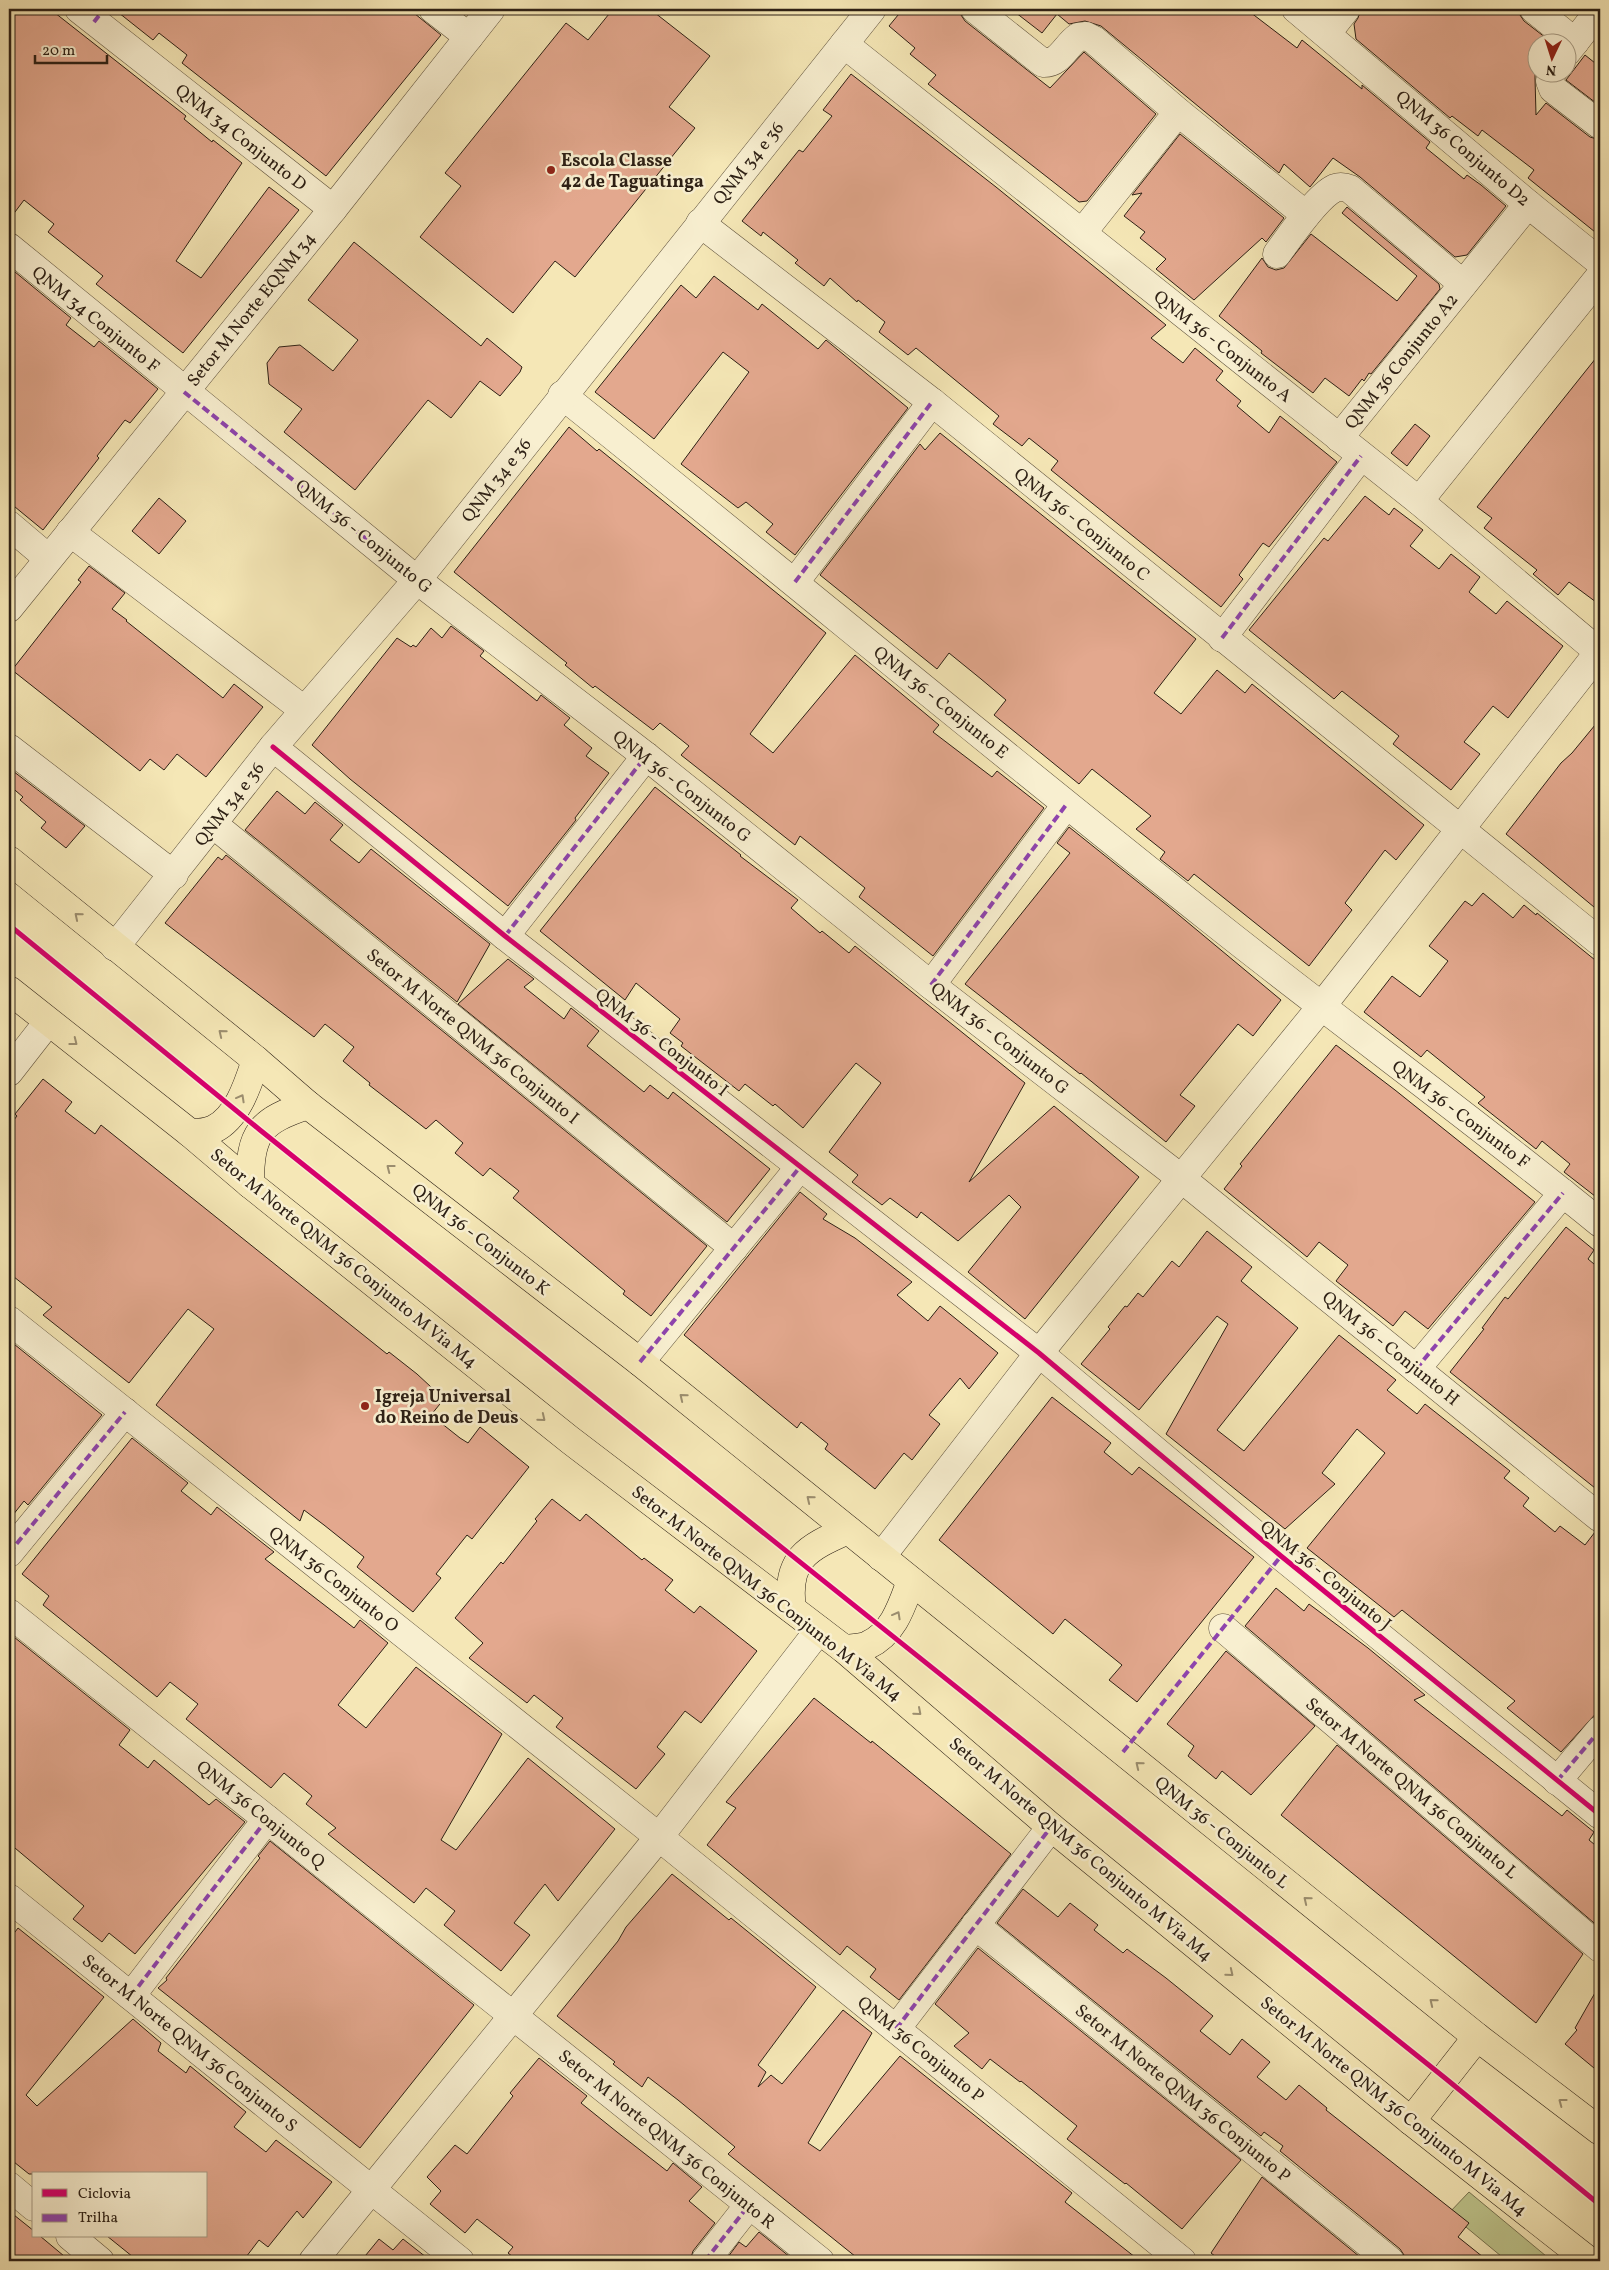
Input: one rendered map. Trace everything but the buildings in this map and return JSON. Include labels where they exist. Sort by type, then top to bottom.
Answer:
[{"type":"main road","name":"QNM 36 - Conjunto K","points":[[9,860],[256,1060],[308,1105],[640,1362],[848,1530]]},
{"type":"main road","name":"Setor M Norte QNM 36 Conjunto M Via M4","points":[[9,990],[190,1133],[250,1184],[570,1440],[844,1649],[1050,1827],[1578,2258]]},
{"type":"main road","points":[[190,1133],[206,1132],[215,1129],[228,1118],[248,1085],[256,1060]]},
{"type":"main road","points":[[250,1184],[251,1159],[260,1130],[284,1113],[308,1105]]},
{"type":"main road","points":[[792,1609],[789,1590],[793,1570],[804,1554],[819,1542],[848,1530]]},
{"type":"main road","name":"QNM 36 - Conjunto L","points":[[848,1530],[1477,2037],[1600,2131]]},
{"type":"main road","points":[[844,1649],[868,1645],[887,1632],[899,1612],[911,1581]]},
{"type":"main road","points":[[1411,2121],[1477,2037]]},
{"type":"street","points":[[433,9],[469,37]]},
{"type":"street","name":"Setor M Norte EQNM 34","points":[[9,608],[333,209],[491,9]]},
{"type":"street","points":[[975,9],[1043,63],[1056,60],[1078,37],[1086,36],[1094,40],[1178,112],[1306,215]]},
{"type":"street","name":"QNM 36 Conjunto D2","points":[[1296,9],[1327,32],[1528,204],[1600,262]]},
{"type":"street","points":[[1327,32],[1346,9]]},
{"type":"street","points":[[1534,9],[1556,32]]},
{"type":"street","points":[[1576,41],[1600,10]]},
{"type":"street","name":"QNM 34 Conjunto D","points":[[92,13],[333,209]]},
{"type":"street","name":"QNM 34 e 36","points":[[116,947],[304,710],[417,580],[562,395],[844,44],[860,13]]},
{"type":"street","name":"QNM 36 - Conjunto A","points":[[844,44],[1419,501],[1600,653]]},
{"type":"street","points":[[1550,82],[1553,89],[1600,125]]},
{"type":"street","points":[[1082,233],[1178,112]]},
{"type":"street","name":"QNM 36 Conjunto A2","points":[[1277,254],[1306,215],[1334,189],[1343,186],[1350,189],[1463,284]]},
{"type":"street","name":"QNM 36 Conjunto A2","points":[[1339,438],[1528,204]]},
{"type":"street","name":"QNM 36 - Conjunto C","points":[[700,223],[932,402],[1222,638],[1462,828],[1600,942]]},
{"type":"street","name":"QNM 34 Conjunto F","points":[[9,247],[184,392]]},
{"type":"street","points":[[1419,501],[1600,276]]},
{"type":"street","name":"QNM 36 - Conjunto G","points":[[184,392],[417,580],[646,756],[930,985],[1182,1179]]},
{"type":"street","name":"QNM 36 - Conjunto E","points":[[562,395],[795,582],[1066,805],[1320,1007]]},
{"type":"street","points":[[795,582],[932,402]]},
{"type":"street","points":[[1222,638],[1361,456]]},
{"type":"street","points":[[9,525],[48,558]]},
{"type":"street","points":[[70,532],[304,710]]},
{"type":"street","points":[[882,1557],[1039,1353],[1320,1007],[1600,653]]},
{"type":"street","points":[[9,748],[174,875]]},
{"type":"street","name":"QNM 36 - Conjunto I","points":[[273,748],[505,936],[1039,1353]]},
{"type":"street","points":[[505,936],[646,756]]},
{"type":"street","points":[[930,985],[1066,805]]},
{"type":"street","name":"Setor M Norte QNM 36 Conjunto I","points":[[213,824],[734,1248]]},
{"type":"street","name":"QNM 36 - Conjunto F","points":[[1320,1007],[1600,1223]]},
{"type":"street","points":[[9,1072],[48,1022]]},
{"type":"street","points":[[640,1362],[800,1167]]},
{"type":"street","name":"QNM 36 - Conjunto H","points":[[1182,1179],[1600,1518]]},
{"type":"street","points":[[1416,1369],[1563,1193]]},
{"type":"street","name":"QNM 36 Conjunto O","points":[[9,1320],[660,1837]]},
{"type":"street","name":"QNM 36 - Conjunto J","points":[[1039,1353],[1281,1556],[1600,1815]]},
{"type":"street","points":[[9,1553],[124,1412]]},
{"type":"street","name":"QNM 36 Conjunto Q","points":[[9,1612],[514,2016]]},
{"type":"street","name":"Setor M Norte QNM 36 Conjunto L","points":[[1223,1628],[1600,1948]]},
{"type":"street","points":[[313,2261],[660,1837],[820,1630]]},
{"type":"street","points":[[1557,1782],[1600,1730]]},
{"type":"street","points":[[131,1996],[267,1818]]},
{"type":"street","points":[[896,2029],[1050,1827]]},
{"type":"street","name":"QNM 36 Conjunto P","points":[[660,1837],[1178,2260]]},
{"type":"street","name":"Setor M Norte QNM 36 Conjunto S","points":[[9,1898],[460,2261]]},
{"type":"street","name":"Setor M Norte QNM 36 Conjunto P","points":[[975,1925],[1390,2261]]},
{"type":"street","name":"Setor M Norte QNM 36 Conjunto R","points":[[514,2016],[820,2261]]},
{"type":"street","points":[[9,2186],[32,2205]]},
{"type":"street","points":[[705,2261],[750,2205]]},
{"type":"street","points":[[72,2238],[100,2261]]},
{"type":"green space","points":[[1469,2192],[1552,2261],[1507,2261],[1449,2213]]},
{"type":"marked path","points":[[94,22],[104,9]]},
{"type":"marked path","points":[[184,392],[417,580]]},
{"type":"marked path","points":[[795,582],[932,402]]},
{"type":"marked path","points":[[1222,638],[1361,456]]},
{"type":"marked path","points":[[505,936],[646,756]]},
{"type":"marked path","points":[[931,985],[1066,805]]},
{"type":"marked path","points":[[640,1362],[800,1167]]},
{"type":"marked path","points":[[1416,1369],[1563,1193]]},
{"type":"marked path","points":[[9,1553],[125,1412]]},
{"type":"marked path","points":[[1123,1752],[1281,1556]]},
{"type":"marked path","points":[[1557,1781],[1600,1730]]},
{"type":"marked path","points":[[131,1996],[267,1819]]},
{"type":"marked path","points":[[896,2029],[1051,1827]]},
{"type":"marked path","points":[[705,2261],[749,2205]]},
{"type":"cycle path","points":[[273,747],[505,936],[1039,1353],[1281,1556],[1600,1815]]},
{"type":"cycle path","points":[[9,925],[260,1130],[1445,2078],[1600,2205]]},
{"type":"place","name":"Escola Classe 42 de Taguatinga","points":[[551,170]]},
{"type":"place","name":"Igreja Universal do Reino de Deus","points":[[365,1406]]}]
